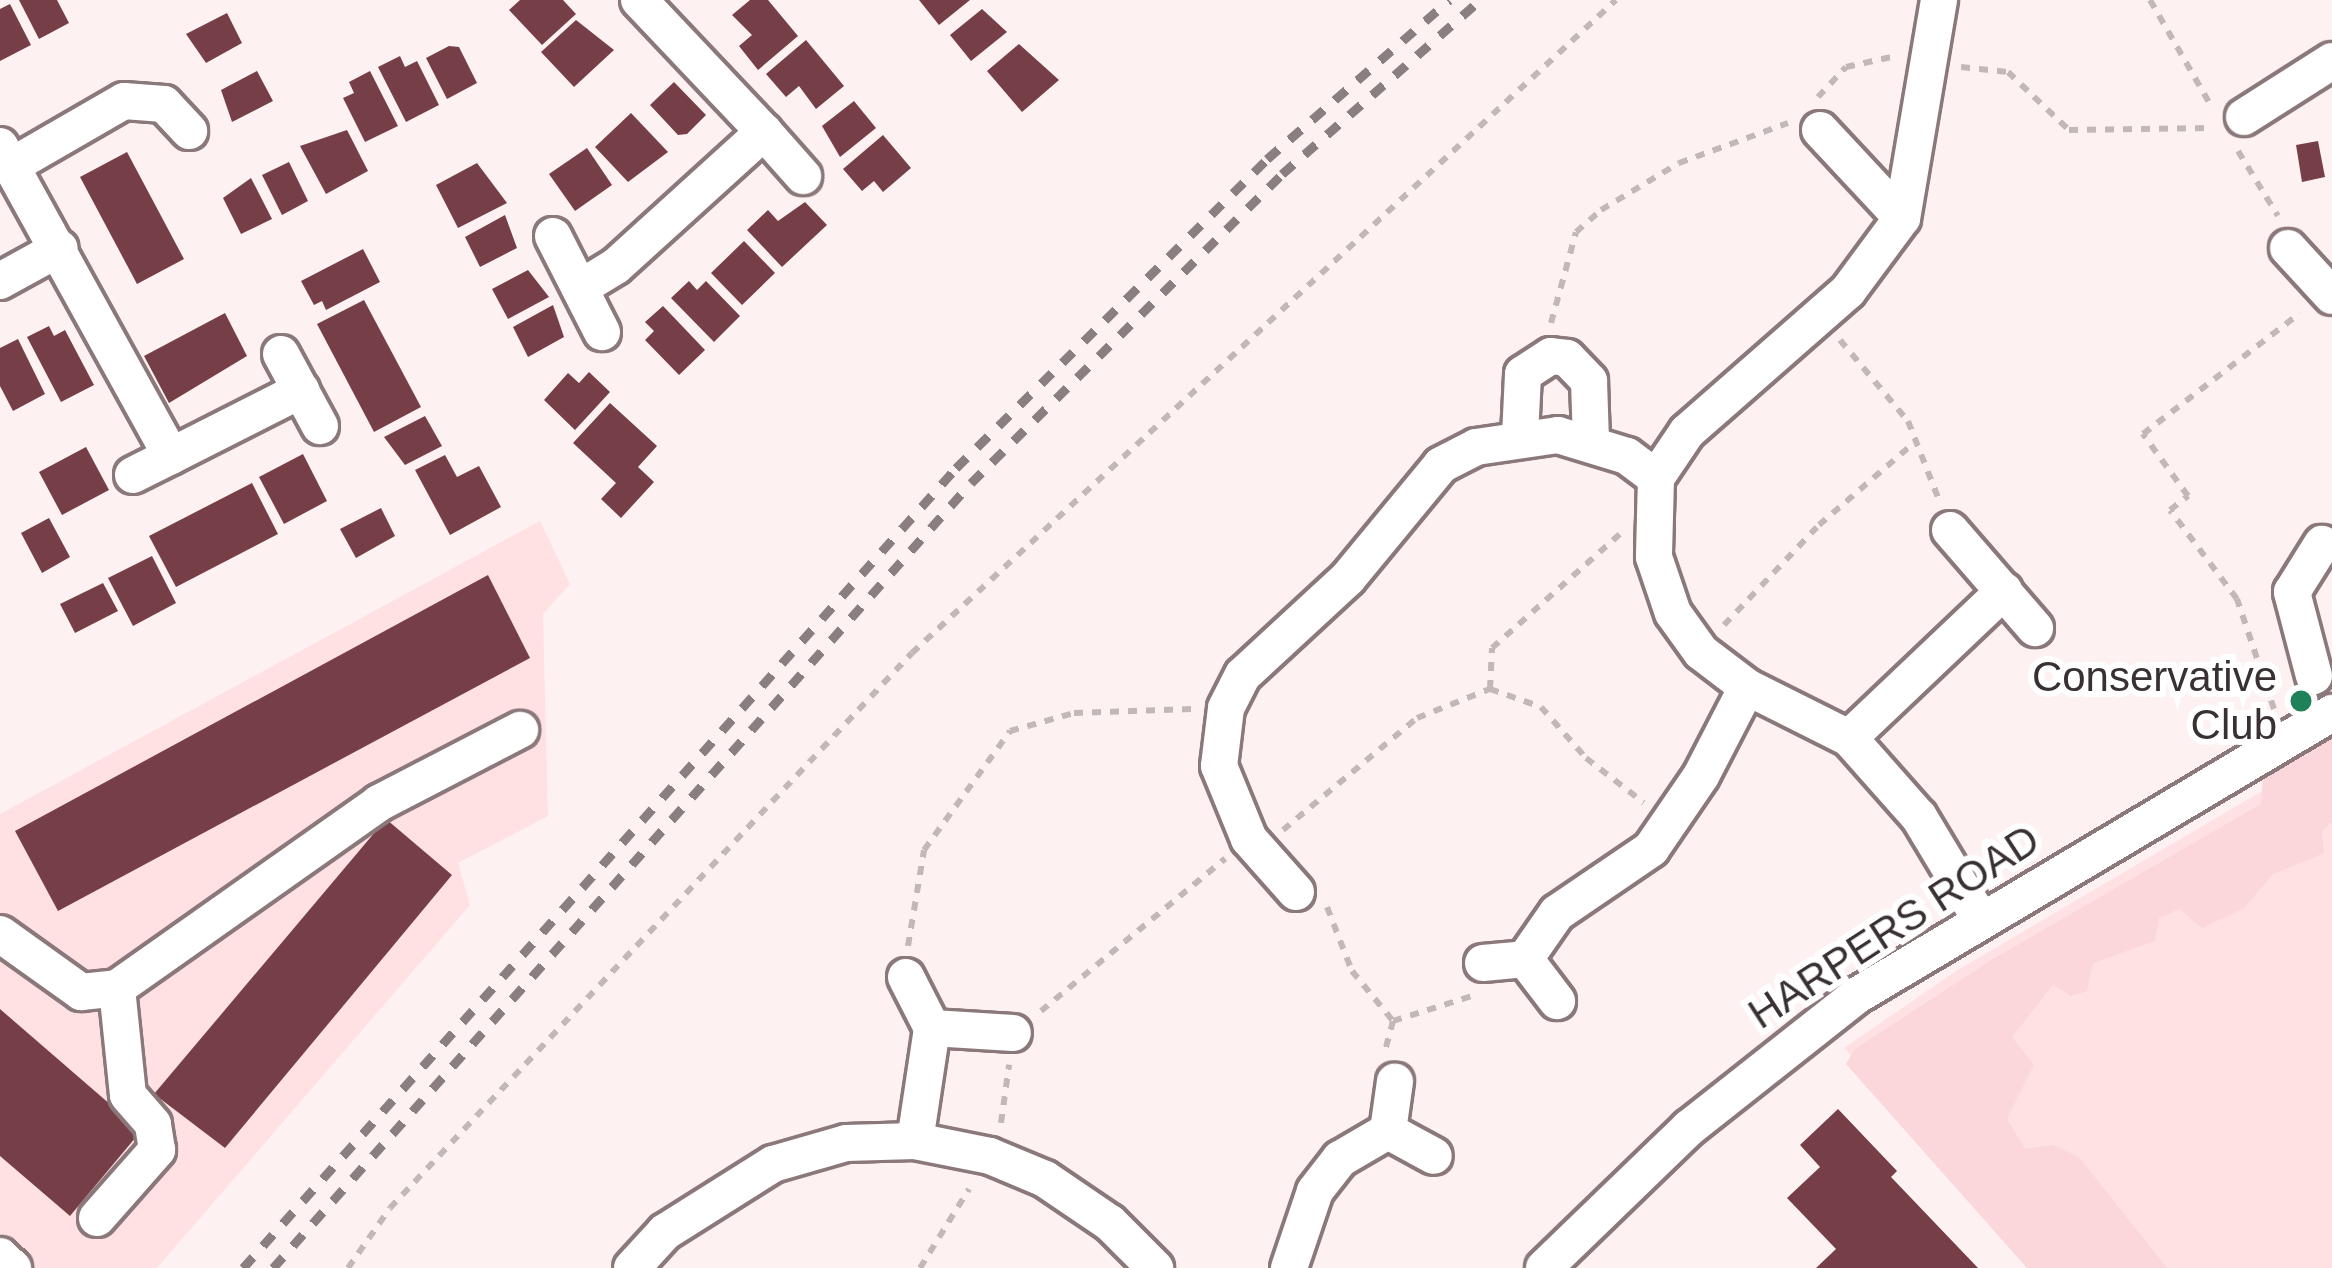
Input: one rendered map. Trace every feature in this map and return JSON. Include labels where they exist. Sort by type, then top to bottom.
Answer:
[{"type":"street","points":[[639,0],[803,176]]},
{"type":"street","points":[[1939,0],[1902,218],[1881,254],[1687,432],[1655,494],[1654,557],[1672,613],[1701,652],[1747,687],[1849,738],[1919,817],[1981,920]]},
{"type":"street","points":[[2233,122],[2332,61]]},
{"type":"street","points":[[171,456],[6,156],[124,101],[164,104],[188,130]]},
{"type":"street","points":[[1819,125],[1902,218]]},
{"type":"street","points":[[580,288],[616,266],[764,132]]},
{"type":"street","points":[[553,236],[602,332]]},
{"type":"street","points":[[0,280],[60,248]]},
{"type":"street","points":[[2288,248],[2329,294]]},
{"type":"street","points":[[281,354],[320,426]]},
{"type":"street","points":[[1520,436],[1523,374],[1551,356],[1567,358],[1589,381],[1591,441]]},
{"type":"street","points":[[133,475],[301,390]]},
{"type":"street","points":[[1296,892],[1249,838],[1220,766],[1226,708],[1243,675],[1348,578],[1441,466],[1520,436],[1591,441],[1655,494]]},
{"type":"street","points":[[1950,530],[2035,628]]},
{"type":"street","points":[[2314,676],[2292,592],[2328,544]]},
{"type":"street","points":[[1849,738],[2004,592]]},
{"type":"street","points":[[1483,963],[1525,959],[1557,913],[1651,849],[1670,824],[1747,687]]},
{"type":"street","name":"HARPERS ROAD","points":[[1544,1268],[1772,1058],[1981,920],[2332,713]]},
{"type":"street","points":[[0,934],[81,992],[117,988],[380,802],[520,730]]},
{"type":"street","points":[[1525,959],[1558,1001]]},
{"type":"street","points":[[906,977],[932,1028],[915,1141]]},
{"type":"street","points":[[97,1219],[157,1150],[153,1124],[128,1095],[117,988]]},
{"type":"street","points":[[932,1028],[1013,1033]]},
{"type":"street","points":[[1388,1131],[1395,1081]]},
{"type":"street","points":[[1388,1131],[1434,1156]]},
{"type":"street","points":[[1289,1268],[1315,1191],[1340,1159],[1388,1131]]},
{"type":"street","points":[[632,1268],[665,1232],[773,1164],[845,1143],[915,1141],[990,1156],[1078,1201],[1155,1268]]},
{"type":"street","points":[[0,1256],[13,1268]]},
{"type":"path","points":[[348,1268],[390,1208],[912,653],[1616,0]]},
{"type":"path","points":[[2150,0],[2233,122],[2281,221],[2288,248]]},
{"type":"path","points":[[1551,356],[1558,286],[1576,232],[1601,210],[1679,163],[1783,124],[1819,125],[1822,85],[1846,67],[1877,56],[1930,55],[2008,72],[2069,130],[2233,122]]},
{"type":"path","points":[[2285,740],[2237,598],[2170,510],[2188,496],[2143,434],[2329,294]]},
{"type":"path","points":[[1819,314],[1916,441],[1950,530]]},
{"type":"path","points":[[1701,652],[1819,525],[1916,441]]},
{"type":"path","points":[[1490,688],[1492,648],[1655,494]]},
{"type":"path","points":[[920,1268],[990,1156],[1013,1033],[1249,838],[1282,830],[1417,718],[1490,688],[1541,707],[1586,758],[1670,824]]},
{"type":"path","points":[[906,977],[923,850],[1010,731],[1074,713],[1226,708]]},
{"type":"path","points":[[1296,892],[1322,895],[1352,970],[1393,1021],[1381,1072],[1395,1081]]},
{"type":"shaded area","points":[[540,521],[570,584],[543,614],[548,816],[458,863],[470,905],[157,1268],[0,1268],[0,814]]},
{"type":"shaded area","points":[[2315,734],[2332,737],[2332,822],[2322,831],[2324,853],[2272,875],[2244,908],[2202,928],[2179,909],[2159,918],[2155,941],[2093,963],[2087,991],[2071,996],[2053,985],[2012,1037],[2034,1065],[2007,1119],[2025,1149],[2053,1145],[2079,1157],[2167,1268],[2027,1268],[1846,1064],[1855,1049],[1993,959],[2261,804],[2264,764]]},
{"type":"shaded area","points":[[2332,750],[2332,1268],[2042,1268],[1844,1048],[1956,971]]},
{"type":"building","points":[[19,0],[57,0],[69,23],[39,39]]},
{"type":"building","points":[[520,0],[563,0],[576,14],[542,45],[509,10]]},
{"type":"building","points":[[750,0],[768,0],[798,36],[758,70],[739,46],[752,35],[732,15]]},
{"type":"building","points":[[919,0],[970,0],[939,25]]},
{"type":"building","points":[[10,4],[31,45],[0,61],[0,9]]},
{"type":"building","points":[[982,9],[1007,32],[971,61],[950,35]]},
{"type":"building","points":[[227,13],[242,43],[206,63],[186,34]]},
{"type":"building","points":[[576,20],[614,50],[574,87],[541,52]]},
{"type":"building","points":[[806,40],[844,86],[816,109],[799,86],[786,97],[766,74]]},
{"type":"building","points":[[1019,44],[1059,80],[1022,112],[987,71]]},
{"type":"building","points":[[449,46],[459,47],[477,83],[447,99],[426,58]]},
{"type":"building","points":[[400,56],[405,67],[417,61],[439,105],[406,122],[378,67]]},
{"type":"building","points":[[257,71],[273,101],[232,122],[221,90]]},
{"type":"building","points":[[370,71],[398,126],[365,142],[343,98],[354,93],[349,82]]},
{"type":"building","points":[[674,82],[706,115],[687,134],[678,135],[650,105]]},
{"type":"building","points":[[854,101],[876,128],[840,157],[822,126]]},
{"type":"building","points":[[631,113],[668,152],[628,182],[595,147]]},
{"type":"building","points":[[347,130],[368,171],[326,194],[300,146]]},
{"type":"building","points":[[883,135],[911,168],[883,192],[874,181],[862,191],[843,169]]},
{"type":"building","points":[[2318,141],[2325,177],[2302,182],[2296,145]]},
{"type":"building","points":[[587,148],[612,185],[575,211],[549,174]]},
{"type":"building","points":[[127,152],[184,259],[137,284],[80,177]]},
{"type":"building","points":[[289,162],[308,201],[282,215],[262,175]]},
{"type":"building","points":[[477,163],[507,203],[458,228],[436,185]]},
{"type":"building","points":[[251,178],[272,219],[241,234],[223,198]]},
{"type":"building","points":[[805,202],[827,225],[782,267],[747,230],[768,210],[778,221]]},
{"type":"building","points":[[505,215],[517,248],[480,267],[465,237]]},
{"type":"building","points":[[744,241],[775,273],[742,305],[711,273]]},
{"type":"building","points":[[363,249],[380,282],[326,310],[322,301],[314,305],[301,281]]},
{"type":"building","points":[[528,270],[549,297],[508,319],[492,289]]},
{"type":"building","points":[[689,281],[697,290],[706,281],[740,316],[714,342],[671,298]]},
{"type":"building","points":[[364,300],[421,407],[374,432],[317,324]]},
{"type":"building","points":[[553,305],[564,337],[528,357],[513,327]]},
{"type":"building","points":[[663,306],[705,350],[679,375],[645,340],[654,331],[645,322]]},
{"type":"building","points":[[225,313],[247,356],[169,403],[144,356]]},
{"type":"building","points":[[49,326],[54,336],[65,330],[94,385],[61,402],[27,337]]},
{"type":"building","points":[[18,339],[45,394],[13,411],[0,386],[0,348]]},
{"type":"building","points":[[589,372],[610,392],[575,430],[544,400],[568,373],[579,383]]},
{"type":"building","points":[[610,403],[657,446],[638,467],[654,482],[621,518],[601,499],[616,483],[573,443]]},
{"type":"building","points":[[425,416],[442,446],[405,465],[384,437]]},
{"type":"building","points":[[86,447],[109,490],[62,515],[39,472]]},
{"type":"building","points":[[303,454],[327,501],[284,524],[259,477]]},
{"type":"building","points":[[445,455],[457,477],[479,466],[501,507],[450,535],[415,470]]},
{"type":"building","points":[[252,483],[278,534],[176,587],[149,536]]},
{"type":"building","points":[[381,508],[395,536],[356,558],[340,529]]},
{"type":"building","points":[[49,518],[70,557],[42,573],[21,533]]},
{"type":"building","points":[[152,556],[176,603],[133,626],[108,578]]},
{"type":"building","points":[[488,575],[530,658],[58,911],[15,831]]},
{"type":"building","points":[[103,583],[118,611],[75,633],[60,604]]},
{"type":"building","points":[[386,819],[452,875],[225,1148],[154,1094]]},
{"type":"building","points":[[0,1009],[141,1131],[70,1216],[0,1156]]},
{"type":"building","points":[[1838,1109],[1897,1171],[1891,1177],[1978,1268],[1816,1268],[1836,1249],[1787,1198],[1820,1167],[1800,1145]]},
{"type":"railway","points":[[243,1268],[956,468],[1267,159],[1449,0]]},
{"type":"railway","points":[[273,1268],[971,483],[1282,174],[1480,0]]},
{"type":"place","name":"Conservative Club","points":[[2301,701]]}]
